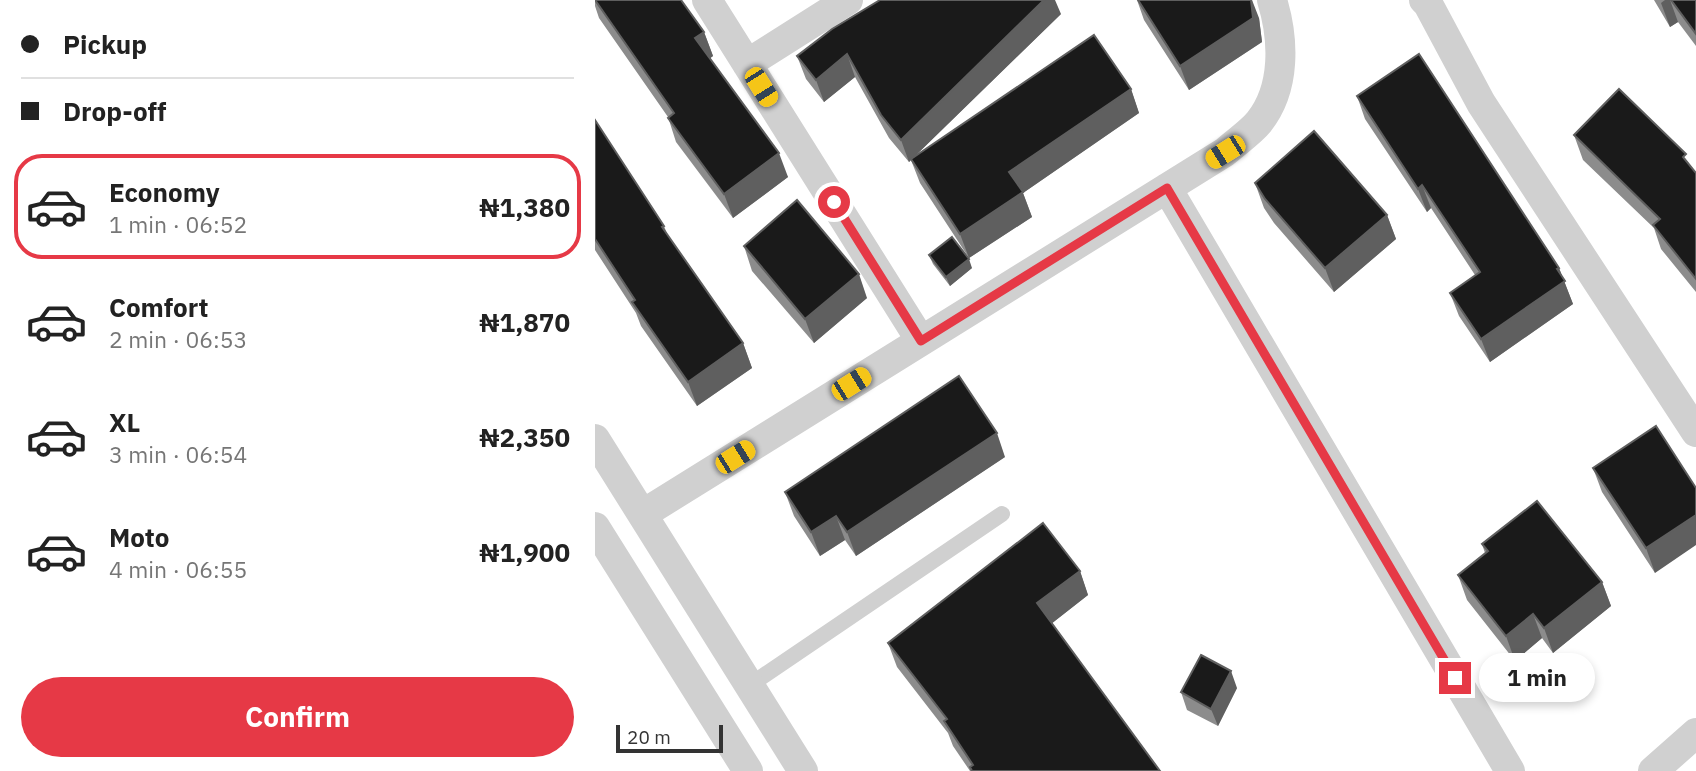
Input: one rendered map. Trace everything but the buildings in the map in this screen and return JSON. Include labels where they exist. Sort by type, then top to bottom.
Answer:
[{"type":"street","points":[[707,0],[921,341]]},
{"type":"street","points":[[747,64],[848,0]]},
{"type":"street","points":[[643,514],[1225,152],[1259,122],[1273,95],[1282,57],[1272,0]]},
{"type":"street","points":[[1423,0],[1428,4],[1481,103],[1696,432]]},
{"type":"street","points":[[1167,188],[1510,771]]},
{"type":"street","points":[[595,439],[803,771]]},
{"type":"street","points":[[595,527],[748,771]]},
{"type":"street","points":[[1653,771],[1696,733]]},
{"type":"lane","points":[[750,685],[1002,514]]},
{"type":"route","points":[[834,202],[921,341],[1167,188],[1455,678]]}]
